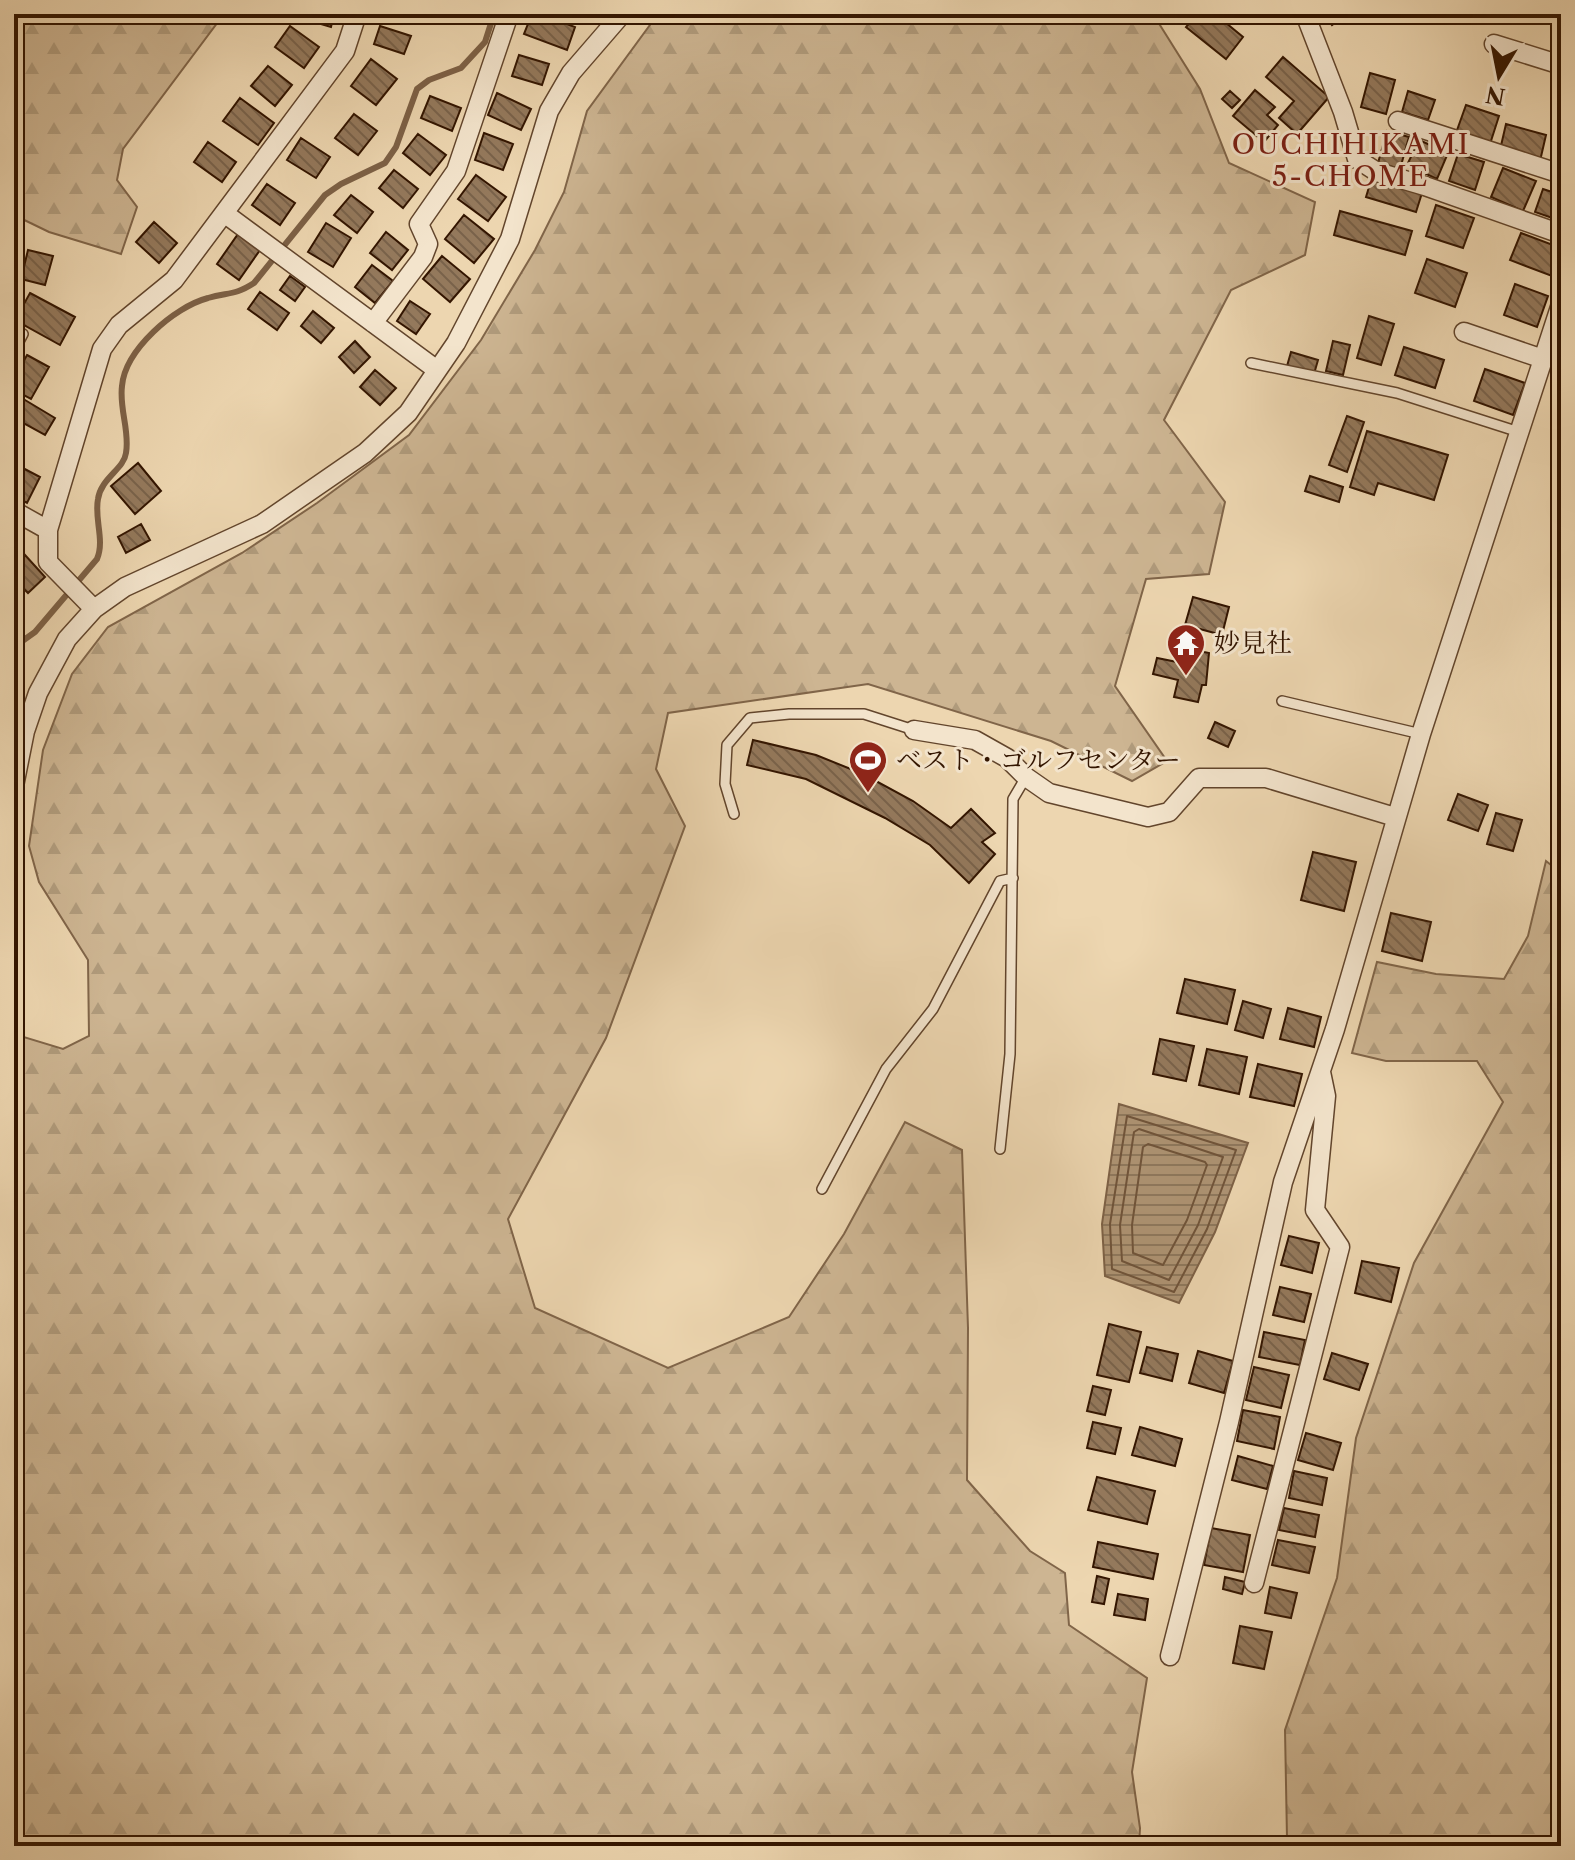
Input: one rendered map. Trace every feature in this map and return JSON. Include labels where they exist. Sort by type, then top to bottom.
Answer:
[{"type":"street","points":[[94,609],[48,562],[48,530],[102,349],[119,325],[174,280],[345,51],[357,14]]},
{"type":"street","points":[[373,323],[423,257],[428,244],[419,224],[456,171],[509,14]]},
{"type":"street","points":[[14,786],[25,731],[38,693],[67,639],[94,609],[125,587],[262,524],[365,453],[408,413],[456,343],[510,239],[549,111],[571,73],[622,14]]},
{"type":"street","points":[[1305,14],[1343,112],[1357,159],[1377,172],[1561,234]]},
{"type":"street","points":[[1494,44],[1561,65]]},
{"type":"street","points":[[1398,121],[1443,127],[1496,163],[1561,174]]},
{"type":"street","points":[[224,213],[437,370]]},
{"type":"street","points":[[1170,1656],[1229,1422],[1283,1182],[1321,1069],[1421,734],[1561,304]]},
{"type":"street","points":[[1464,332],[1543,359]]},
{"type":"street","points":[[14,511],[48,530]]},
{"type":"street","points":[[914,730],[975,740],[1007,758],[1026,777],[1049,793],[1148,817],[1169,812],[1199,778],[1266,778],[1395,817]]},
{"type":"street","points":[[1254,1583],[1340,1247],[1315,1210],[1326,1096],[1321,1069]]},
{"type":"lane","points":[[14,351],[23,334]]},
{"type":"lane","points":[[1251,363],[1397,393],[1519,432]]},
{"type":"lane","points":[[1282,701],[1421,734]]},
{"type":"lane","points":[[734,814],[725,784],[727,745],[750,718],[789,714],[864,714],[914,730]]},
{"type":"lane","points":[[1000,1149],[1010,1054],[1013,799],[1026,777]]},
{"type":"lane","points":[[822,1189],[886,1069],[933,1009],[1000,881],[1013,878]]},
{"type":"green space","points":[[14,14],[266,14],[221,18],[123,149],[117,180],[137,207],[121,254],[49,232],[14,215]]},
{"type":"green space","points":[[658,14],[1153,14],[1200,89],[1229,163],[1315,202],[1305,255],[1231,290],[1164,420],[1225,502],[1209,574],[1146,579],[1115,686],[1167,761],[1132,781],[1051,741],[868,684],[668,713],[656,769],[685,826],[606,1038],[508,1219],[535,1308],[668,1368],[789,1317],[844,1234],[905,1122],[962,1150],[968,1328],[967,1480],[1030,1551],[1065,1573],[1069,1625],[1147,1678],[1132,1772],[1140,1828],[1139,1846],[14,1846],[14,1160],[20,1143],[14,1115],[14,1034],[63,1049],[89,1036],[88,960],[39,882],[29,846],[43,750],[72,674],[108,627],[242,553],[317,503],[409,435],[481,340],[535,250],[564,192],[587,111]]},
{"type":"green space","points":[[1546,861],[1561,873],[1561,1846],[1290,1846],[1287,1838],[1285,1730],[1337,1578],[1356,1438],[1414,1263],[1503,1102],[1477,1061],[1386,1061],[1352,1053],[1377,962],[1436,974],[1504,979],[1528,936]]},
{"type":"water","points":[[1119,1104],[1248,1143],[1215,1232],[1179,1303],[1105,1276],[1102,1224]]},
{"type":"building","points":[[305,14],[334,14],[331,27],[304,19]]},
{"type":"building","points":[[532,14],[575,27],[567,50],[524,34]]},
{"type":"building","points":[[1197,14],[1215,14],[1243,37],[1226,59],[1186,27]]},
{"type":"building","points":[[1324,14],[1347,14],[1332,25]]},
{"type":"building","points":[[1526,14],[1553,14],[1550,22]]},
{"type":"building","points":[[290,26],[319,47],[304,68],[275,47]]},
{"type":"building","points":[[380,26],[411,36],[404,54],[374,44]]},
{"type":"building","points":[[519,55],[549,64],[542,85],[512,76]]},
{"type":"building","points":[[1283,57],[1329,97],[1297,134],[1279,118],[1294,101],[1266,77]]},
{"type":"building","points":[[371,59],[397,79],[376,105],[351,86]]},
{"type":"building","points":[[268,66],[292,85],[275,106],[251,86]]},
{"type":"building","points":[[1370,73],[1395,80],[1386,114],[1361,107]]},
{"type":"building","points":[[1255,90],[1275,107],[1267,115],[1278,125],[1264,142],[1233,116]]},
{"type":"building","points":[[1230,91],[1240,100],[1232,108],[1222,99]]},
{"type":"building","points":[[1408,91],[1435,100],[1428,120],[1402,112]]},
{"type":"building","points":[[497,93],[531,109],[521,130],[488,115]]},
{"type":"building","points":[[430,96],[461,108],[452,131],[421,118]]},
{"type":"building","points":[[240,98],[274,123],[258,145],[223,121]]},
{"type":"building","points":[[1466,105],[1499,116],[1490,144],[1456,133]]},
{"type":"building","points":[[354,114],[377,131],[358,155],[335,138]]},
{"type":"building","points":[[1506,124],[1546,135],[1540,161],[1500,150]]},
{"type":"building","points":[[1387,131],[1409,137],[1400,169],[1378,163]]},
{"type":"building","points":[[484,133],[513,144],[503,170],[475,160]]},
{"type":"building","points":[[418,134],[446,155],[430,175],[403,153]]},
{"type":"building","points":[[301,138],[330,157],[316,178],[287,160]]},
{"type":"building","points":[[1419,140],[1448,153],[1437,179],[1407,165]]},
{"type":"building","points":[[208,142],[236,162],[222,182],[194,162]]},
{"type":"building","points":[[1458,154],[1484,162],[1475,190],[1449,181]]},
{"type":"building","points":[[1503,168],[1536,181],[1523,211],[1491,197]]},
{"type":"building","points":[[394,170],[418,189],[403,208],[379,188]]},
{"type":"building","points":[[476,175],[506,197],[488,221],[458,199]]},
{"type":"building","points":[[1372,177],[1422,193],[1416,212],[1366,197]]},
{"type":"building","points":[[267,184],[295,203],[280,225],[252,205]]},
{"type":"building","points":[[1543,189],[1561,195],[1561,221],[1535,212]]},
{"type":"building","points":[[351,195],[373,212],[357,233],[334,215]]},
{"type":"building","points":[[1436,205],[1474,218],[1463,248],[1426,236]]},
{"type":"building","points":[[1340,211],[1412,231],[1405,255],[1334,235]]},
{"type":"building","points":[[464,215],[494,239],[474,263],[445,239]]},
{"type":"building","points":[[154,222],[177,243],[159,263],[136,242]]},
{"type":"building","points":[[326,223],[351,238],[333,267],[308,252]]},
{"type":"building","points":[[386,232],[408,250],[392,270],[370,253]]},
{"type":"building","points":[[1521,233],[1561,248],[1552,276],[1510,260]]},
{"type":"building","points":[[238,234],[260,250],[239,280],[217,264]]},
{"type":"building","points":[[28,250],[53,256],[45,285],[21,279]]},
{"type":"building","points":[[442,256],[470,279],[450,302],[423,279]]},
{"type":"building","points":[[1427,259],[1467,273],[1455,307],[1415,293]]},
{"type":"building","points":[[372,265],[393,281],[375,303],[355,287]]},
{"type":"building","points":[[290,276],[305,287],[295,301],[280,290]]},
{"type":"building","points":[[1515,284],[1548,296],[1537,327],[1504,315]]},
{"type":"building","points":[[260,292],[289,313],[277,330],[248,309]]},
{"type":"building","points":[[30,293],[75,317],[60,345],[15,320]]},
{"type":"building","points":[[410,301],[430,314],[416,334],[397,321]]},
{"type":"building","points":[[313,311],[334,328],[321,343],[301,326]]},
{"type":"building","points":[[1369,316],[1394,324],[1381,365],[1357,358]]},
{"type":"building","points":[[355,341],[370,357],[354,373],[339,357]]},
{"type":"building","points":[[1333,341],[1350,345],[1343,375],[1326,371]]},
{"type":"building","points":[[1404,347],[1444,360],[1435,388],[1395,375]]},
{"type":"building","points":[[1291,352],[1318,360],[1314,374],[1287,366]]},
{"type":"building","points":[[27,355],[49,367],[31,399],[14,390],[14,379]]},
{"type":"building","points":[[1485,369],[1525,383],[1513,415],[1474,401]]},
{"type":"building","points":[[375,370],[396,388],[380,405],[360,387]]},
{"type":"building","points":[[15,394],[55,418],[45,435],[14,418]]},
{"type":"building","points":[[1347,416],[1364,422],[1347,472],[1329,465]]},
{"type":"building","points":[[1367,431],[1448,455],[1434,500],[1378,483],[1374,495],[1350,487]]},
{"type":"building","points":[[138,463],[161,491],[135,514],[111,486]]},
{"type":"building","points":[[19,466],[40,477],[27,503],[14,496],[14,476]]},
{"type":"building","points":[[1310,476],[1343,487],[1339,502],[1305,491]]},
{"type":"building","points":[[141,524],[150,540],[126,553],[118,537]]},
{"type":"building","points":[[25,555],[45,577],[28,593],[14,579],[14,565]]},
{"type":"building","points":[[1193,597],[1229,607],[1222,635],[1185,625]]},
{"type":"building","name":"妙見社","points":[[1185,648],[1209,653],[1206,685],[1202,685],[1198,702],[1174,697],[1178,680],[1153,674],[1157,658],[1182,663]]},
{"type":"building","points":[[1215,722],[1235,731],[1228,747],[1208,738]]},
{"type":"building","points":[[753,740],[816,755],[863,774],[913,801],[951,828],[971,809],[995,833],[982,842],[995,854],[969,883],[930,845],[885,818],[806,779],[747,765]]},
{"type":"building","points":[[1458,794],[1488,805],[1478,831],[1448,820]]},
{"type":"building","points":[[1496,813],[1522,820],[1513,851],[1487,844]]},
{"type":"building","points":[[1313,852],[1356,862],[1344,911],[1301,900]]},
{"type":"building","points":[[1391,913],[1431,922],[1422,961],[1382,951]]},
{"type":"building","points":[[1185,979],[1235,990],[1227,1024],[1177,1013]]},
{"type":"building","points":[[1243,1001],[1271,1009],[1263,1038],[1235,1030]]},
{"type":"building","points":[[1288,1008],[1321,1017],[1314,1047],[1280,1039]]},
{"type":"building","points":[[1160,1039],[1194,1046],[1186,1081],[1153,1074]]},
{"type":"building","points":[[1207,1049],[1247,1057],[1239,1094],[1199,1085]]},
{"type":"building","points":[[1258,1064],[1302,1074],[1294,1106],[1250,1097]]},
{"type":"building","points":[[1289,1236],[1319,1243],[1312,1273],[1281,1265]]},
{"type":"building","points":[[1362,1261],[1399,1268],[1391,1302],[1355,1293]]},
{"type":"building","points":[[1280,1287],[1311,1294],[1304,1322],[1273,1315]]},
{"type":"building","points":[[1109,1324],[1141,1332],[1129,1382],[1097,1375]]},
{"type":"building","points":[[1264,1332],[1305,1340],[1300,1365],[1259,1357]]},
{"type":"building","points":[[1147,1347],[1178,1354],[1172,1381],[1140,1373]]},
{"type":"building","points":[[1198,1351],[1233,1361],[1224,1393],[1189,1383]]},
{"type":"building","points":[[1332,1353],[1368,1364],[1359,1390],[1324,1379]]},
{"type":"building","points":[[1254,1367],[1289,1375],[1281,1408],[1246,1400]]},
{"type":"building","points":[[1093,1386],[1111,1390],[1105,1415],[1087,1411]]},
{"type":"building","points":[[1243,1410],[1280,1417],[1274,1449],[1237,1441]]},
{"type":"building","points":[[1093,1422],[1121,1428],[1115,1454],[1087,1448]]},
{"type":"building","points":[[1140,1427],[1182,1439],[1175,1466],[1132,1455]]},
{"type":"building","points":[[1306,1433],[1341,1443],[1333,1470],[1298,1460]]},
{"type":"building","points":[[1238,1456],[1273,1466],[1267,1489],[1232,1480]]},
{"type":"building","points":[[1294,1471],[1327,1478],[1322,1505],[1289,1498]]},
{"type":"building","points":[[1097,1477],[1155,1491],[1147,1524],[1088,1510]]},
{"type":"building","points":[[1284,1508],[1319,1515],[1315,1537],[1279,1530]]},
{"type":"building","points":[[1211,1528],[1250,1535],[1243,1572],[1204,1565]]},
{"type":"building","points":[[1278,1540],[1315,1547],[1309,1573],[1272,1565]]},
{"type":"building","points":[[1098,1542],[1158,1554],[1153,1579],[1093,1567]]},
{"type":"building","points":[[1097,1576],[1109,1579],[1104,1604],[1092,1602]]},
{"type":"building","points":[[1225,1577],[1245,1582],[1242,1594],[1223,1589]]},
{"type":"building","points":[[1270,1587],[1297,1593],[1291,1618],[1265,1613]]},
{"type":"building","points":[[1118,1594],[1148,1599],[1145,1620],[1114,1615]]},
{"type":"building","points":[[1240,1626],[1272,1632],[1264,1669],[1233,1663]]},
{"type":"waterway","points":[[14,647],[35,632],[97,559],[100,544],[98,499],[103,485],[126,453],[122,386],[132,358],[153,332],[181,310],[254,283],[325,195],[385,163],[396,147],[417,89],[429,80],[461,68],[485,42],[494,14]]},
{"type":"place","name":"妙見社","points":[[1186,677]]},
{"type":"place","name":"ベスト・ゴルフセンター","points":[[868,794]]},
{"type":"district","name":"OUCHIHIKAMI 5-CHOME","points":[[1351,160]]}]
